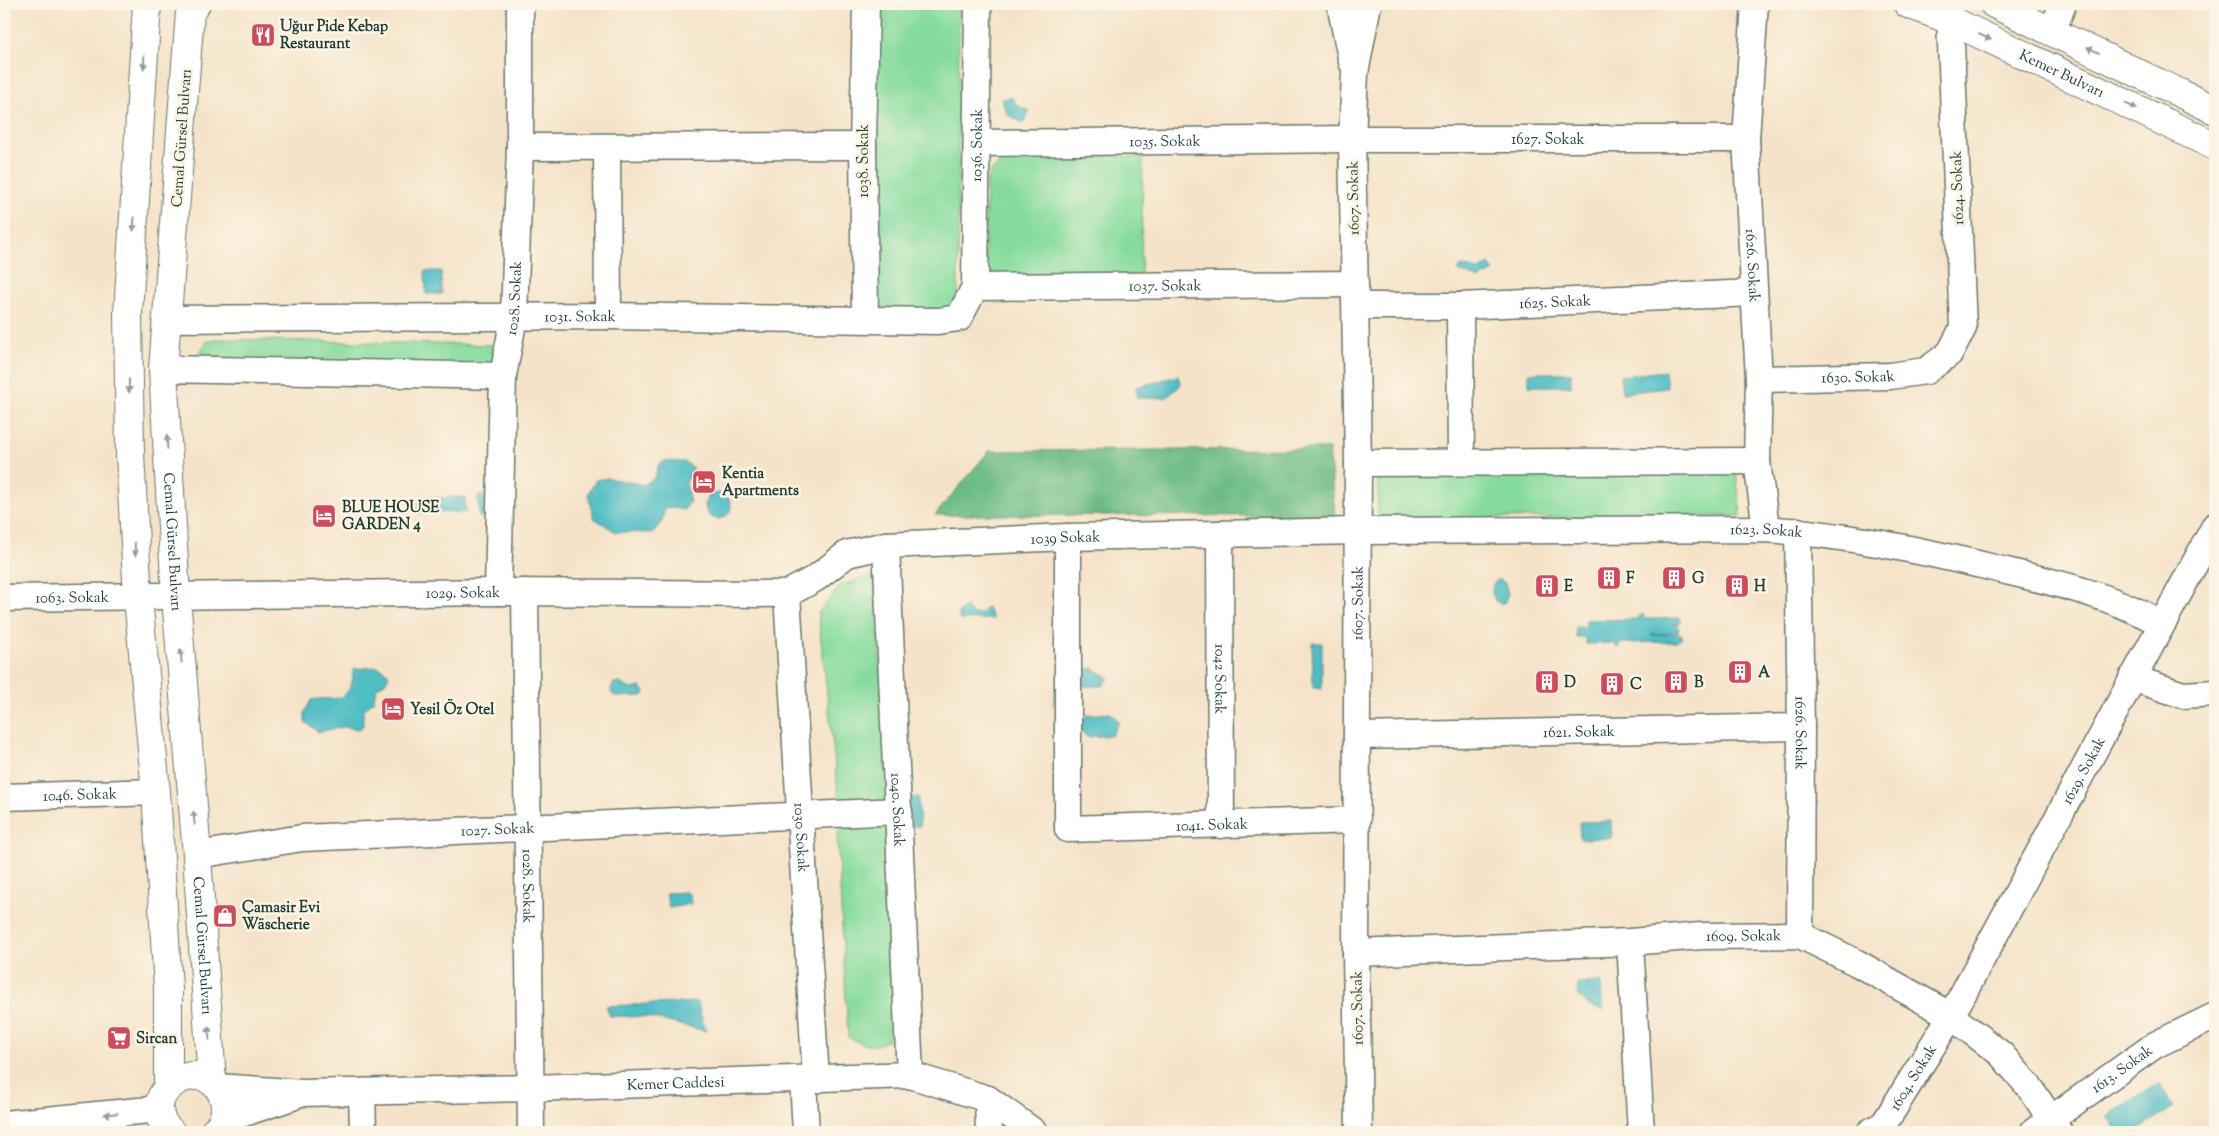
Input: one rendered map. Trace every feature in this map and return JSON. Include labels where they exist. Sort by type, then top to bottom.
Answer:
[{"type":"main road","name":"Kemer Bulvarı","points":[[1908,4],[1950,20],[2215,146]]},
{"type":"main road","points":[[1994,4],[2215,110]]},
{"type":"main road","name":"Cemal Gürsel Bulvarı","points":[[193,6],[163,369],[176,597],[215,1084],[225,1103],[218,1126]]},
{"type":"main road","points":[[144,7],[145,61],[128,313],[130,454],[138,598],[156,792],[168,989],[166,1118]]},
{"type":"main road","points":[[166,1118],[175,1080],[194,1076],[215,1084]]},
{"type":"street","name":"1028. Sokak","points":[[498,592],[503,376],[514,317],[520,147],[520,4]]},
{"type":"street","name":"1038. Sokak","points":[[865,318],[863,146],[866,4]]},
{"type":"street","name":"1036. Sokak","points":[[975,288],[978,4]]},
{"type":"street","name":"1607. Sokak","points":[[1340,4],[1355,74]]},
{"type":"street","name":"1607. Sokak","points":[[1359,1132],[1356,953],[1358,462],[1352,139],[1355,74],[1368,4]]},
{"type":"street","name":"1626. Sokak","points":[[1755,4],[1746,139],[1759,379],[1758,461],[1766,528]]},
{"type":"street","points":[[2052,31],[2063,4]]},
{"type":"street","name":"1624. Sokak","points":[[1950,20],[1963,328],[1950,353]]},
{"type":"street","name":"1035. Sokak","points":[[977,143],[1352,139]]},
{"type":"street","name":"1627. Sokak","points":[[1352,139],[1746,139]]},
{"type":"street","points":[[520,147],[863,146]]},
{"type":"street","points":[[607,148],[608,316]]},
{"type":"street","name":"1031. Sokak","points":[[168,319],[608,316],[865,318],[938,321],[959,318],[975,288]]},
{"type":"street","name":"1037. Sokak","points":[[975,288],[1355,295]]},
{"type":"street","name":"1625. Sokak","points":[[1355,295],[1460,306],[1753,293]]},
{"type":"street","points":[[1460,306],[1461,462]]},
{"type":"street","name":"1630. Sokak","points":[[1759,379],[1890,376],[1926,372],[1950,353]]},
{"type":"street","points":[[163,369],[503,376]]},
{"type":"street","points":[[1358,462],[1758,461]]},
{"type":"street","name":"1629. Sokak","points":[[1951,1016],[2215,526]]},
{"type":"street","name":"1623. Sokak","points":[[1357,531],[1766,528],[1798,531],[1956,559],[2080,589],[2114,600],[2162,624]]},
{"type":"street","name":"1039 Sokak","points":[[787,594],[816,578],[848,554],[886,545],[1068,537],[1357,531]]},
{"type":"street","name":"1626. Sokak","points":[[1798,531],[1801,727],[1800,935]]},
{"type":"street","name":"1042 Sokak","points":[[1220,534],[1221,825]]},
{"type":"street","name":"1041. Sokak","points":[[1068,537],[1068,829],[1357,820]]},
{"type":"street","name":"1040. Sokak","points":[[886,545],[910,1075]]},
{"type":"street","name":"1029. Sokak","points":[[138,598],[498,592],[787,594]]},
{"type":"street","name":"1028. Sokak","points":[[525,592],[531,1132]]},
{"type":"street","name":"1030 Sokak","points":[[787,594],[802,816],[809,1080],[806,1132]]},
{"type":"street","name":"1063. Sokak","points":[[4,598],[138,598]]},
{"type":"street","points":[[2132,678],[2183,695],[2215,693]]},
{"type":"street","name":"1621. Sokak","points":[[1357,736],[1801,727]]},
{"type":"street","name":"1046. Sokak","points":[[4,797],[156,792]]},
{"type":"street","name":"1027. Sokak","points":[[196,855],[302,838],[899,811]]},
{"type":"street","name":"1609. Sokak","points":[[1356,953],[1630,942],[1710,936],[1800,935],[1857,963],[1951,1016],[2001,1054],[2031,1089],[2048,1128]]},
{"type":"street","points":[[1630,942],[1641,1132]]},
{"type":"street","name":"1604. Sokak","points":[[1879,1129],[1951,1016]]},
{"type":"street","name":"1613. Sokak","points":[[2048,1128],[2155,1045],[2215,1016]]},
{"type":"street","name":"Kemer Caddesi","points":[[302,1093],[809,1080],[910,1075],[988,1099],[1034,1132]]},
{"type":"street","points":[[215,1084],[302,1093]]},
{"type":"street","points":[[362,1092],[363,1132]]},
{"type":"street","points":[[218,1126],[302,1093]]},
{"type":"street","points":[[988,1099],[989,1132]]},
{"type":"street","points":[[4,1124],[166,1118]]},
{"type":"green space","points":[[876,4],[959,4],[958,297],[938,314],[875,310]]},
{"type":"green space","points":[[1062,155],[1143,157],[1141,275],[985,275],[986,181],[991,171],[1001,163]]},
{"type":"green space","points":[[213,339],[497,345],[498,367],[202,361],[199,353],[207,342]]},
{"type":"green space","points":[[1329,449],[1335,516],[935,515],[989,451]]},
{"type":"green space","points":[[1736,471],[1741,516],[1378,519],[1378,475]]},
{"type":"green space","points":[[869,576],[875,576],[888,799],[880,801],[839,800],[818,613],[840,586]]},
{"type":"green space","points":[[869,823],[890,832],[897,1023],[888,1038],[883,1043],[877,1045],[864,1044],[848,1037],[837,833],[844,825]]},
{"type":"water","points":[[1012,97],[1018,106],[1030,111],[1024,123],[1008,115],[1001,99]]},
{"type":"water","points":[[1489,264],[1494,271],[1479,279],[1458,271],[1461,266],[1479,270]]},
{"type":"water","points":[[425,271],[441,271],[442,294],[426,294]]},
{"type":"water","points":[[1665,371],[1667,388],[1622,393],[1620,376]]},
{"type":"water","points":[[1529,373],[1571,373],[1571,386],[1529,386]]},
{"type":"water","points":[[1178,376],[1181,385],[1166,398],[1137,398],[1136,387]]},
{"type":"water","points":[[665,461],[685,462],[693,468],[686,483],[690,502],[684,510],[669,507],[664,511],[662,522],[653,533],[616,532],[594,518],[588,494],[596,480],[608,478],[644,485],[654,478],[659,464]]},
{"type":"water","points":[[718,493],[727,497],[731,506],[727,515],[718,519],[709,515],[705,506],[709,497]]},
{"type":"water","points":[[489,495],[490,516],[479,517],[478,496]]},
{"type":"water","points":[[465,497],[466,512],[419,513],[419,498]]},
{"type":"water","points":[[1498,579],[1505,583],[1508,594],[1505,602],[1501,604],[1495,601],[1492,593],[1493,584]]},
{"type":"water","points":[[965,607],[973,614],[982,613],[987,607],[993,619],[960,620],[958,613]]},
{"type":"water","points":[[1643,614],[1644,619],[1680,618],[1682,620],[1679,624],[1674,624],[1679,628],[1678,632],[1651,635],[1681,634],[1683,638],[1676,642],[1623,643],[1617,648],[1614,645],[1616,643],[1586,644],[1586,637],[1576,638],[1576,627],[1586,627],[1586,620],[1636,619]]},
{"type":"water","points":[[1312,643],[1322,643],[1322,688],[1313,688]]},
{"type":"water","points":[[377,667],[385,670],[389,675],[385,683],[377,687],[373,701],[363,711],[363,726],[359,729],[343,727],[318,732],[305,722],[305,712],[311,700],[344,695],[351,685],[354,669]]},
{"type":"water","points":[[1093,668],[1109,678],[1103,686],[1079,686],[1080,671]]},
{"type":"water","points":[[614,683],[620,683],[631,689],[641,687],[645,692],[643,696],[617,697],[612,694],[611,688]]},
{"type":"water","points":[[1111,713],[1119,721],[1112,735],[1088,737],[1081,732],[1080,722],[1087,715]]},
{"type":"water","points":[[918,797],[920,826],[911,826],[908,798]]},
{"type":"water","points":[[1611,821],[1612,838],[1580,839],[1579,822]]},
{"type":"water","points":[[686,892],[690,895],[691,904],[669,908],[666,893]]},
{"type":"water","points":[[1601,982],[1603,1010],[1589,1006],[1578,996],[1577,983]]},
{"type":"water","points":[[697,1002],[706,1031],[647,1017],[610,1016],[606,1006]]},
{"type":"water","points":[[2159,1083],[2174,1107],[2134,1132],[2118,1132],[2107,1116]]},
{"type":"place","name":"Uğur Pide Kebap Restaurant","points":[[263,35]]},
{"type":"place","name":"Kentia Apartments","points":[[704,482]]},
{"type":"place","name":"BLUE HOUSE GARDEN 4","points":[[324,516]]},
{"type":"place","name":"F","points":[[1609,578]]},
{"type":"place","name":"G","points":[[1674,578]]},
{"type":"place","name":"E","points":[[1547,586]]},
{"type":"place","name":"H","points":[[1737,586]]},
{"type":"place","name":"A","points":[[1740,672]]},
{"type":"place","name":"D","points":[[1547,682]]},
{"type":"place","name":"B","points":[[1676,682]]},
{"type":"place","name":"C","points":[[1612,684]]},
{"type":"place","name":"Yesil Öz Otel","points":[[393,709]]},
{"type":"place","name":"Çamasir Evi Wäscherie","points":[[225,916]]},
{"type":"place","name":"Sircan","points":[[119,1038]]}]
